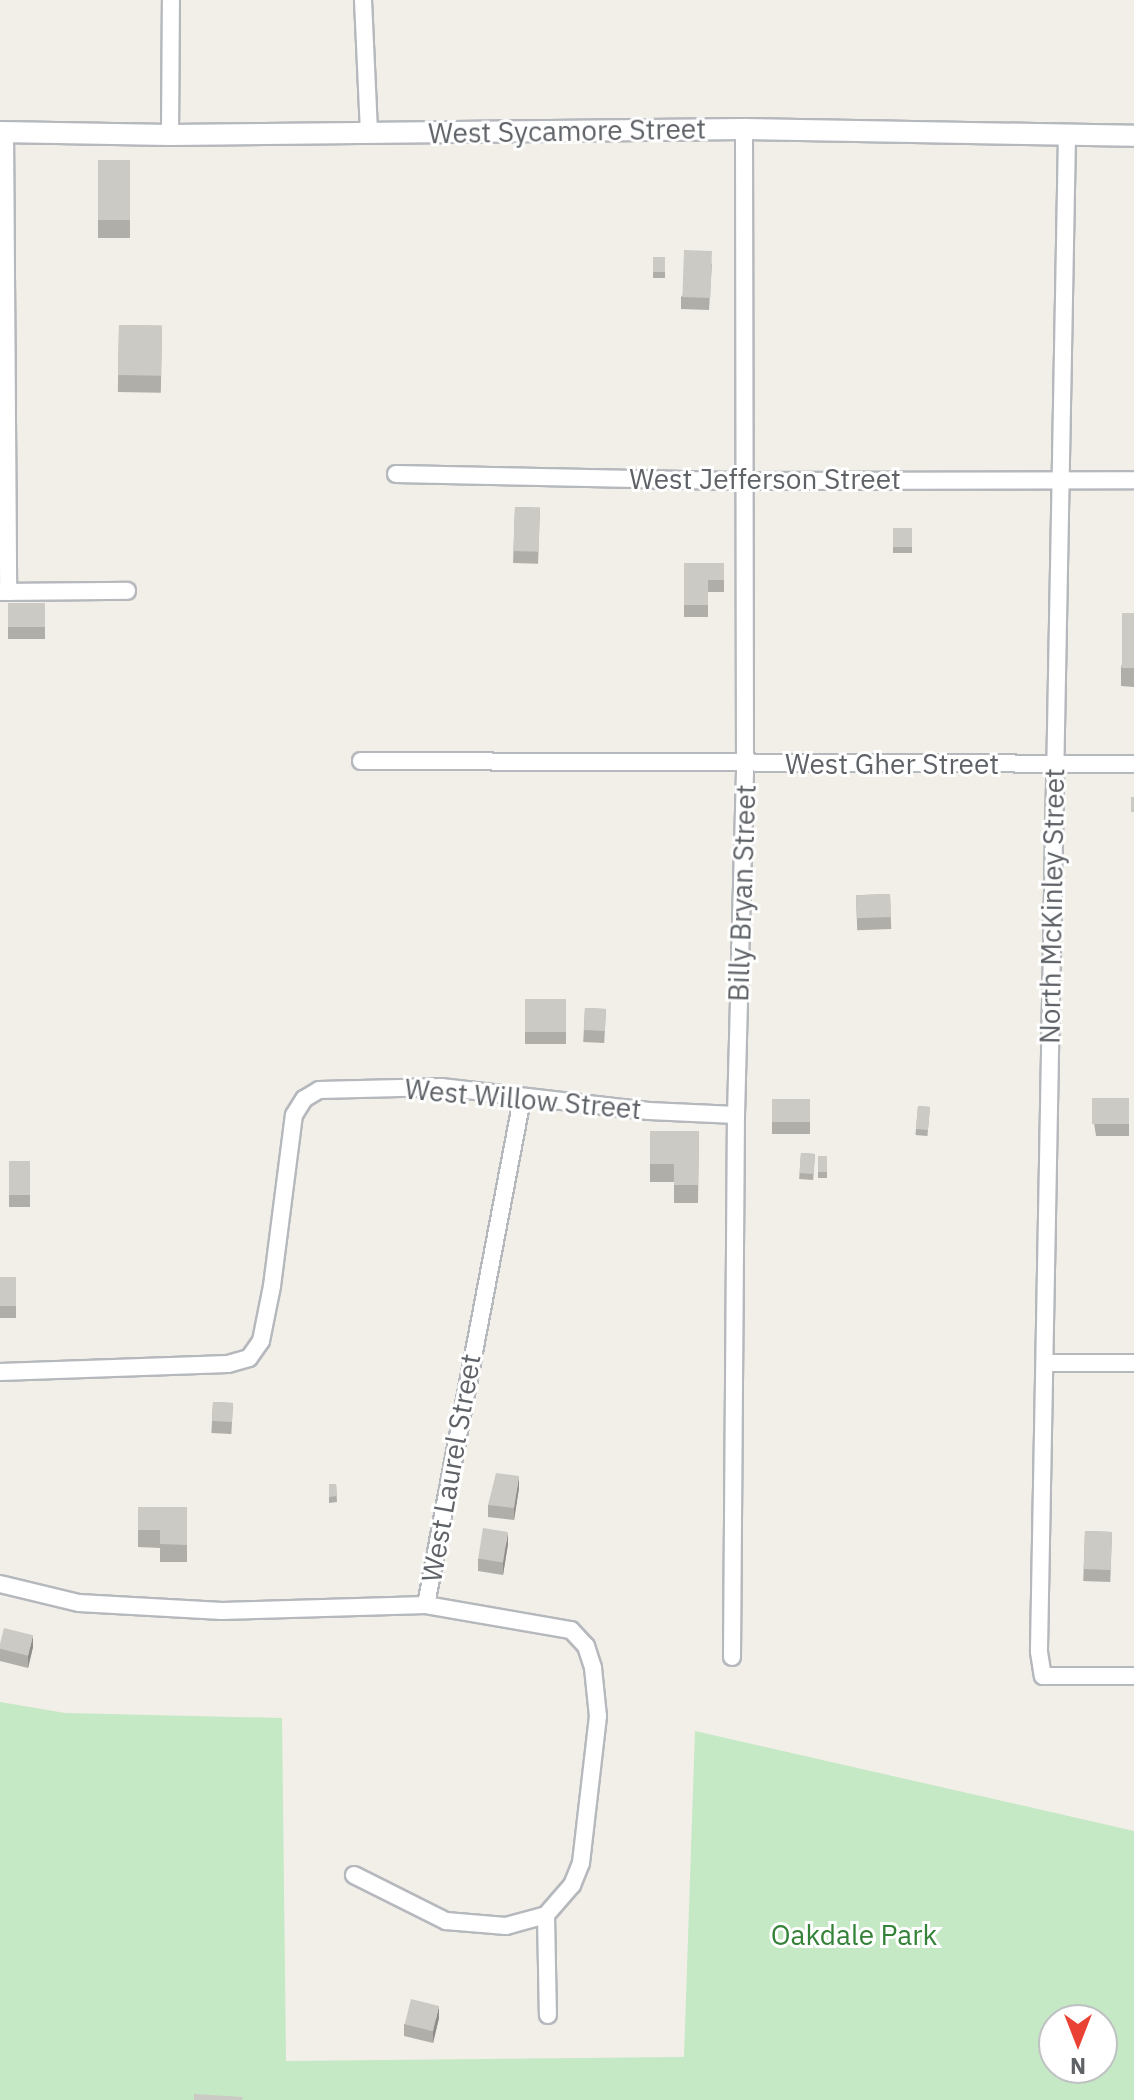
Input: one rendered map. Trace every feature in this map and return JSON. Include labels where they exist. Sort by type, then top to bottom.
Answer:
[{"type":"street","points":[[170,135],[171,0]]},
{"type":"street","points":[[363,0],[369,133]]},
{"type":"street","name":"West Sycamore Street","points":[[2,132],[170,135],[744,129],[1134,136]]},
{"type":"street","name":"Billy Bryan Street","points":[[732,1657],[736,1115],[745,765],[744,129]]},
{"type":"street","points":[[2,132],[4,592],[127,591]]},
{"type":"street","name":"North McKinley Street","points":[[1067,135],[1039,1652],[1043,1676],[1134,1676]]},
{"type":"street","name":"West Jefferson Street","points":[[396,474],[744,481],[1134,480]]},
{"type":"street","name":"West Gher Street","points":[[361,761],[745,765],[1134,764]]},
{"type":"street","name":"West Willow Street","points":[[0,1372],[228,1364],[249,1358],[261,1341],[294,1115],[304,1099],[331,1086],[441,1087],[522,1099],[736,1115]]},
{"type":"street","name":"West Laurel Street","points":[[0,1584],[79,1603],[222,1611],[426,1605],[522,1099]]},
{"type":"street","points":[[1045,1363],[1134,1363]]},
{"type":"street","points":[[354,1875],[446,1921],[506,1926],[546,1915],[568,1892],[581,1863],[598,1716],[586,1646],[571,1630],[426,1605]]},
{"type":"street","points":[[546,1915],[548,2015]]},
{"type":"green space","name":"Oakdale Park","points":[[0,1702],[65,1713],[282,1718],[286,2061],[684,2057],[695,1731],[1134,1831],[1134,2100],[0,2100]]},
{"type":"building","points":[[98,160],[130,160],[130,220],[98,220]]},
{"type":"building","points":[[684,250],[712,251],[710,298],[682,297]]},
{"type":"building","points":[[653,257],[665,257],[665,272],[653,272]]},
{"type":"building","points":[[119,325],[162,326],[161,376],[118,375]]},
{"type":"building","points":[[515,507],[540,508],[538,552],[513,551]]},
{"type":"building","points":[[893,528],[912,528],[912,547],[893,547]]},
{"type":"building","points":[[684,563],[724,563],[724,580],[708,580],[708,605],[684,605]]},
{"type":"building","points":[[8,603],[45,603],[45,627],[8,627]]},
{"type":"building","points":[[1122,613],[1134,613],[1134,668],[1122,668]]},
{"type":"building","points":[[1131,797],[1134,797],[1134,812],[1131,812]]},
{"type":"building","points":[[890,894],[891,917],[857,918],[856,895]]},
{"type":"building","points":[[525,999],[566,999],[566,1032],[525,1032]]},
{"type":"building","points":[[585,1008],[606,1009],[605,1031],[584,1030]]},
{"type":"building","points":[[1092,1098],[1129,1098],[1129,1124],[1092,1124]]},
{"type":"building","points":[[772,1099],[810,1099],[810,1122],[772,1122]]},
{"type":"building","points":[[918,1106],[930,1107],[928,1130],[916,1129]]},
{"type":"building","points":[[650,1131],[699,1131],[698,1185],[674,1185],[674,1164],[650,1164]]},
{"type":"building","points":[[801,1153],[815,1154],[814,1174],[800,1173]]},
{"type":"building","points":[[818,1156],[827,1156],[827,1172],[818,1172]]},
{"type":"building","points":[[9,1161],[30,1161],[30,1195],[9,1195]]},
{"type":"building","points":[[0,1277],[16,1277],[16,1306],[0,1306]]},
{"type":"building","points":[[213,1402],[233,1403],[232,1422],[212,1421]]},
{"type":"building","points":[[496,1473],[519,1476],[514,1508],[488,1505]]},
{"type":"building","points":[[329,1484],[336,1484],[337,1496],[329,1497]]},
{"type":"building","points":[[138,1507],[187,1507],[187,1545],[160,1544],[160,1530],[138,1530]]},
{"type":"building","points":[[483,1528],[508,1532],[503,1563],[478,1559]]},
{"type":"building","points":[[1085,1531],[1112,1532],[1111,1570],[1084,1569]]},
{"type":"building","points":[[4,1628],[33,1635],[28,1656],[0,1649]]},
{"type":"building","points":[[411,1999],[439,2006],[433,2031],[405,2024]]},
{"type":"building","points":[[194,2094],[243,2097],[242,2100],[194,2100]]}]
